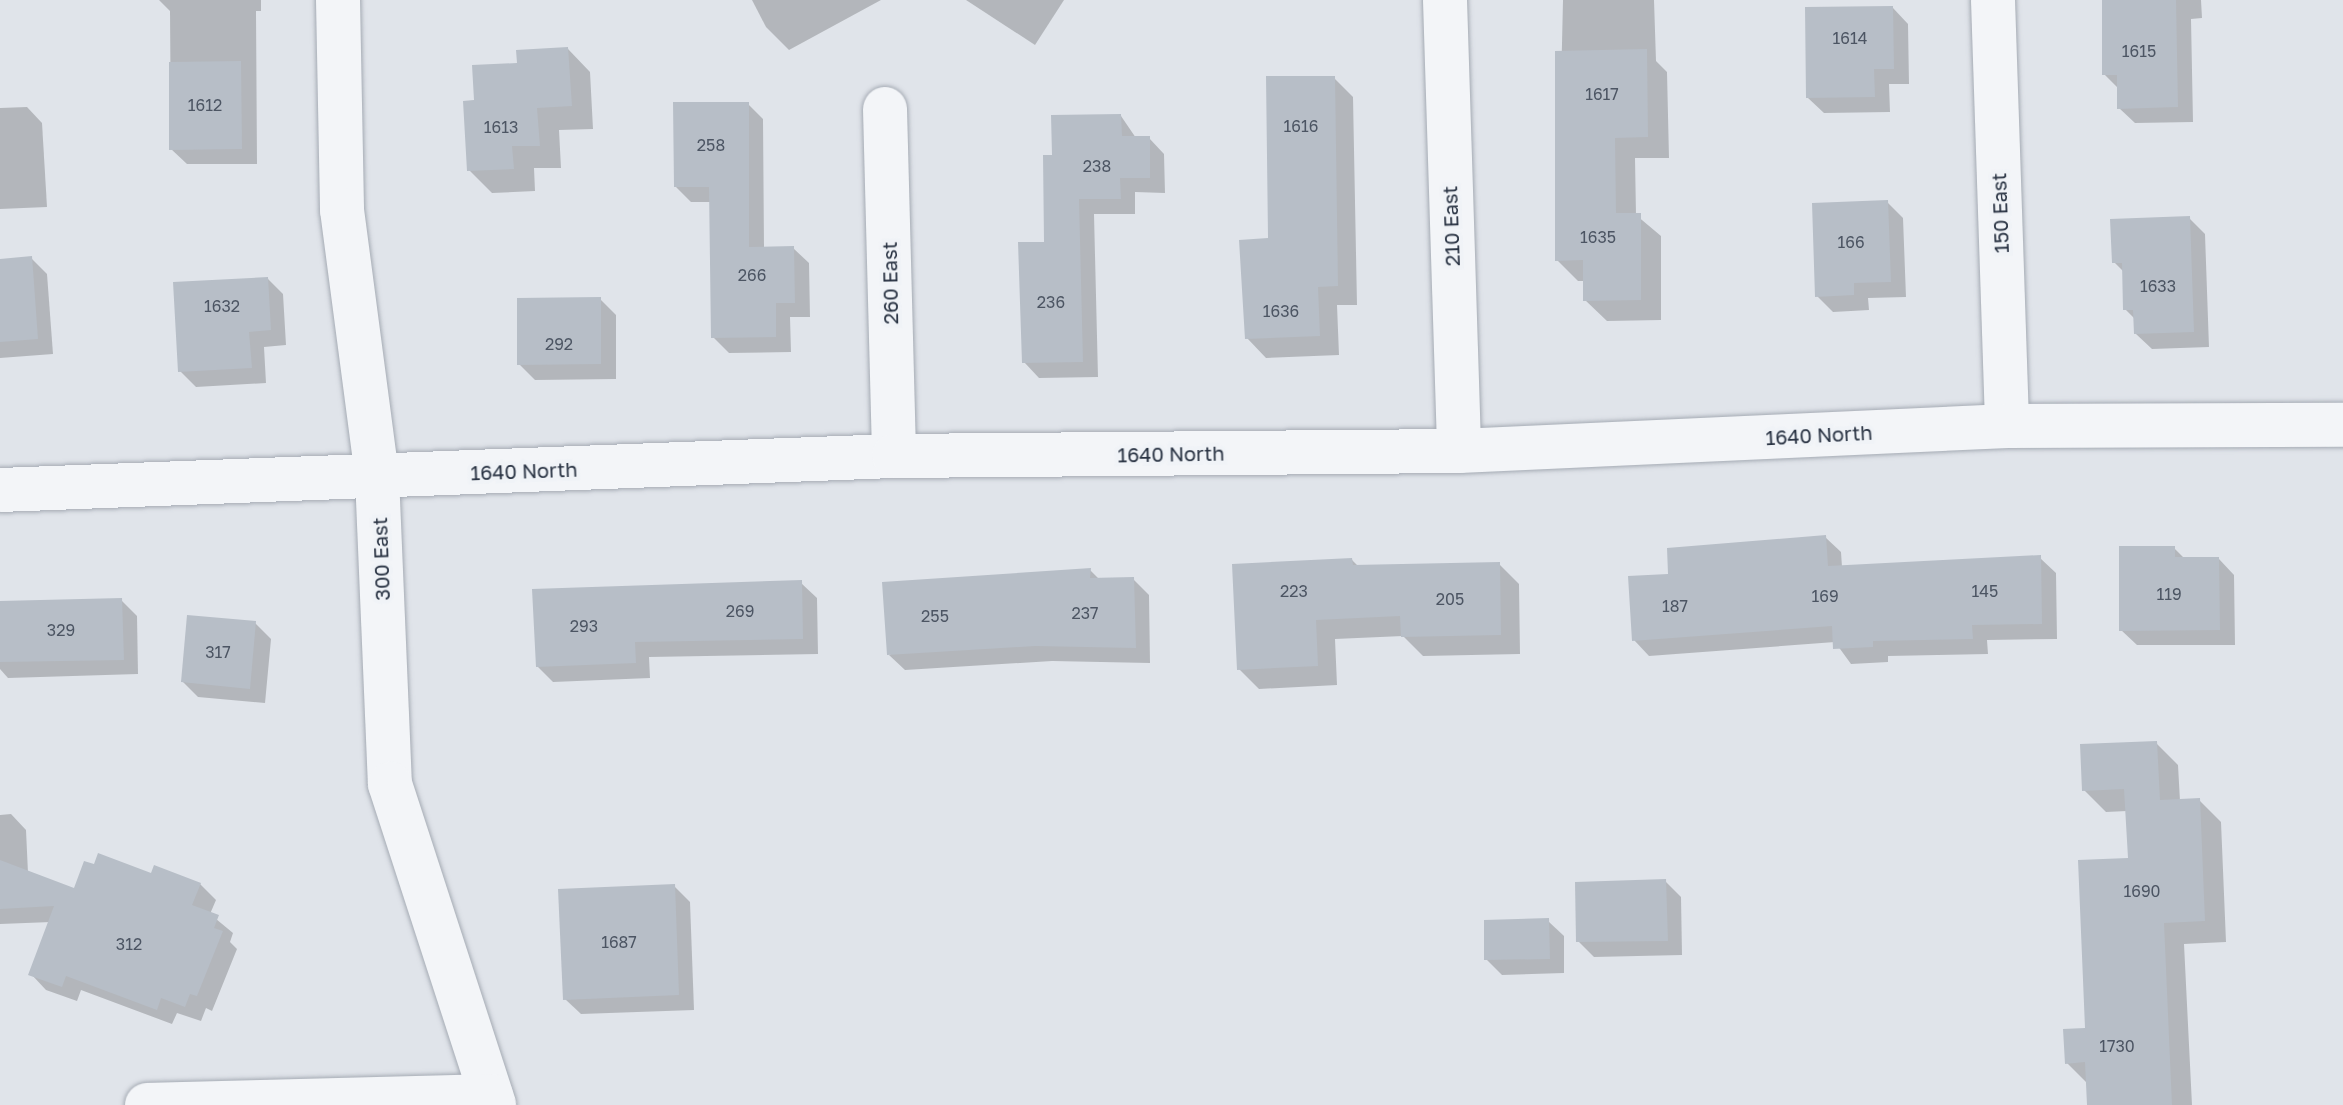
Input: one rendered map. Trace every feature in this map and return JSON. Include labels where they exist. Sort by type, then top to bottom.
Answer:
[{"type":"street","name":"300 East","points":[[338,0],[342,210],[377,476],[390,784],[492,1100]]},
{"type":"street","name":"210 East","points":[[1445,0],[1459,451]]},
{"type":"street","name":"150 East","points":[[1993,0],[2007,426]]},
{"type":"street","name":"260 East","points":[[885,109],[894,456]]},
{"type":"street","name":"1640 North","points":[[0,490],[894,456],[1459,451],[2007,426],[2343,425]]},
{"type":"street","points":[[147,1105],[492,1100]]},
{"type":"building","points":[[2102,0],[2176,0],[2178,107],[2117,109],[2117,75],[2102,75]]},
{"type":"building","points":[[1893,6],[1894,69],[1874,69],[1875,97],[1806,98],[1805,7]]},
{"type":"building","points":[[568,47],[572,106],[537,108],[540,146],[512,146],[514,169],[467,171],[463,101],[474,100],[472,65],[517,63],[516,50]]},
{"type":"building","points":[[1647,49],[1648,137],[1615,138],[1616,213],[1641,213],[1641,300],[1583,301],[1583,260],[1555,261],[1555,51]]},
{"type":"building","points":[[241,61],[242,149],[169,150],[169,62]]},
{"type":"building","points":[[1266,76],[1335,76],[1338,286],[1318,287],[1320,336],[1245,339],[1239,240],[1268,238]]},
{"type":"building","points":[[673,102],[749,102],[749,247],[794,246],[795,303],[776,303],[776,337],[711,338],[709,187],[674,187]]},
{"type":"building","points":[[1121,114],[1122,136],[1150,136],[1150,178],[1120,178],[1121,199],[1079,199],[1083,362],[1022,363],[1018,242],[1044,242],[1043,155],[1052,155],[1051,115]]},
{"type":"building","points":[[1888,200],[1891,282],[1854,283],[1854,295],[1815,297],[1812,203]]},
{"type":"building","points":[[2190,216],[2194,332],[2134,334],[2133,310],[2123,310],[2122,263],[2112,263],[2110,219]]},
{"type":"building","points":[[32,256],[38,339],[0,342],[0,259]]},
{"type":"building","points":[[268,277],[271,330],[249,332],[252,368],[178,372],[173,282]]},
{"type":"building","points":[[601,297],[601,364],[517,365],[517,298]]},
{"type":"building","points":[[1826,535],[1828,566],[2041,555],[2042,624],[1972,625],[1973,639],[1873,641],[1873,647],[1833,649],[1832,626],[1632,641],[1628,576],[1668,574],[1667,548]]},
{"type":"building","points":[[2119,546],[2175,546],[2175,557],[2219,557],[2220,630],[2119,631]]},
{"type":"building","points":[[1352,558],[1353,565],[1500,562],[1501,635],[1401,637],[1400,616],[1316,620],[1318,666],[1237,670],[1232,564]]},
{"type":"building","points":[[1091,568],[1090,578],[1134,577],[1136,648],[1035,646],[887,655],[882,582]]},
{"type":"building","points":[[802,580],[803,639],[635,642],[636,663],[536,667],[532,589]]},
{"type":"building","points":[[122,598],[124,660],[0,662],[0,601]]},
{"type":"building","points":[[187,615],[256,621],[250,689],[181,682]]},
{"type":"building","points":[[2157,741],[2160,800],[2200,798],[2205,921],[2164,923],[2172,1105],[2087,1105],[2085,1062],[2065,1064],[2063,1029],[2085,1028],[2078,860],[2128,858],[2124,789],[2082,791],[2080,744]]},
{"type":"building","points":[[98,853],[151,873],[154,865],[201,883],[192,905],[219,915],[214,928],[223,931],[197,996],[190,994],[185,1007],[161,998],[157,1010],[66,976],[62,987],[28,975],[54,906],[0,909],[0,860],[74,888],[84,861],[94,864]]},
{"type":"building","points":[[1666,879],[1668,941],[1576,942],[1575,882]]},
{"type":"building","points":[[675,884],[679,995],[563,1000],[558,889]]},
{"type":"building","points":[[1549,918],[1550,959],[1484,960],[1484,920]]}]
